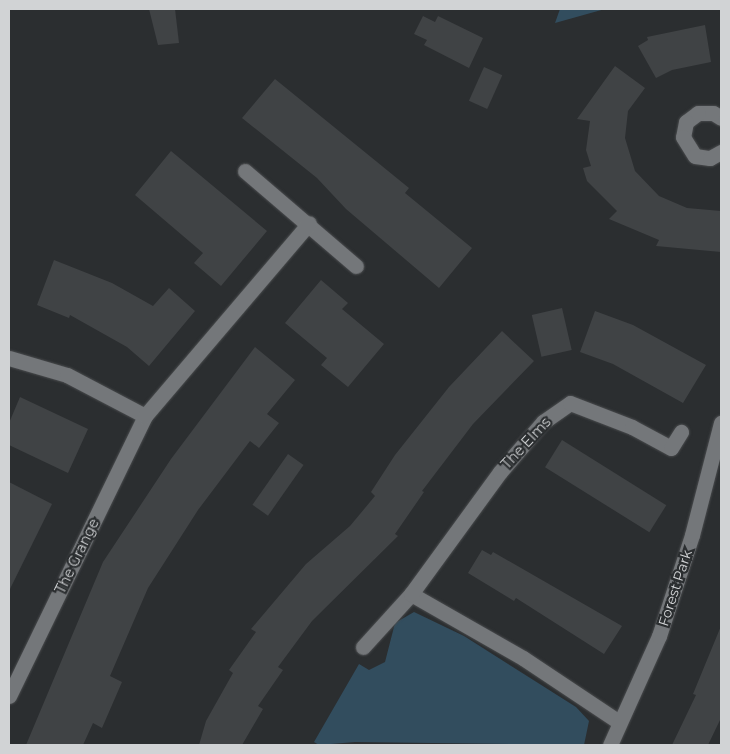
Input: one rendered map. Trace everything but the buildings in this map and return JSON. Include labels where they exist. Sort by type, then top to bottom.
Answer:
[{"type":"street","points":[[721,118],[713,113],[698,113],[686,122],[683,137],[695,156],[710,158],[721,152]]},
{"type":"street","points":[[245,171],[356,266]]},
{"type":"street","name":"The Grange","points":[[9,696],[145,416],[308,223]]},
{"type":"street","points":[[9,358],[67,375],[145,416]]},
{"type":"street","name":"The Elms","points":[[363,647],[411,594],[500,472],[543,422],[570,403],[632,427],[671,448],[681,432]]},
{"type":"street","name":"Forest Park","points":[[610,745],[660,636],[717,465],[721,423]]},
{"type":"street","points":[[411,594],[515,653],[619,722]]},
{"type":"shaded area","points":[[560,9],[605,9],[555,23]]},
{"type":"shaded area","points":[[414,612],[464,636],[576,707],[589,721],[584,745],[355,742],[319,745],[314,742],[359,664],[369,670],[385,662],[395,623]]}]
